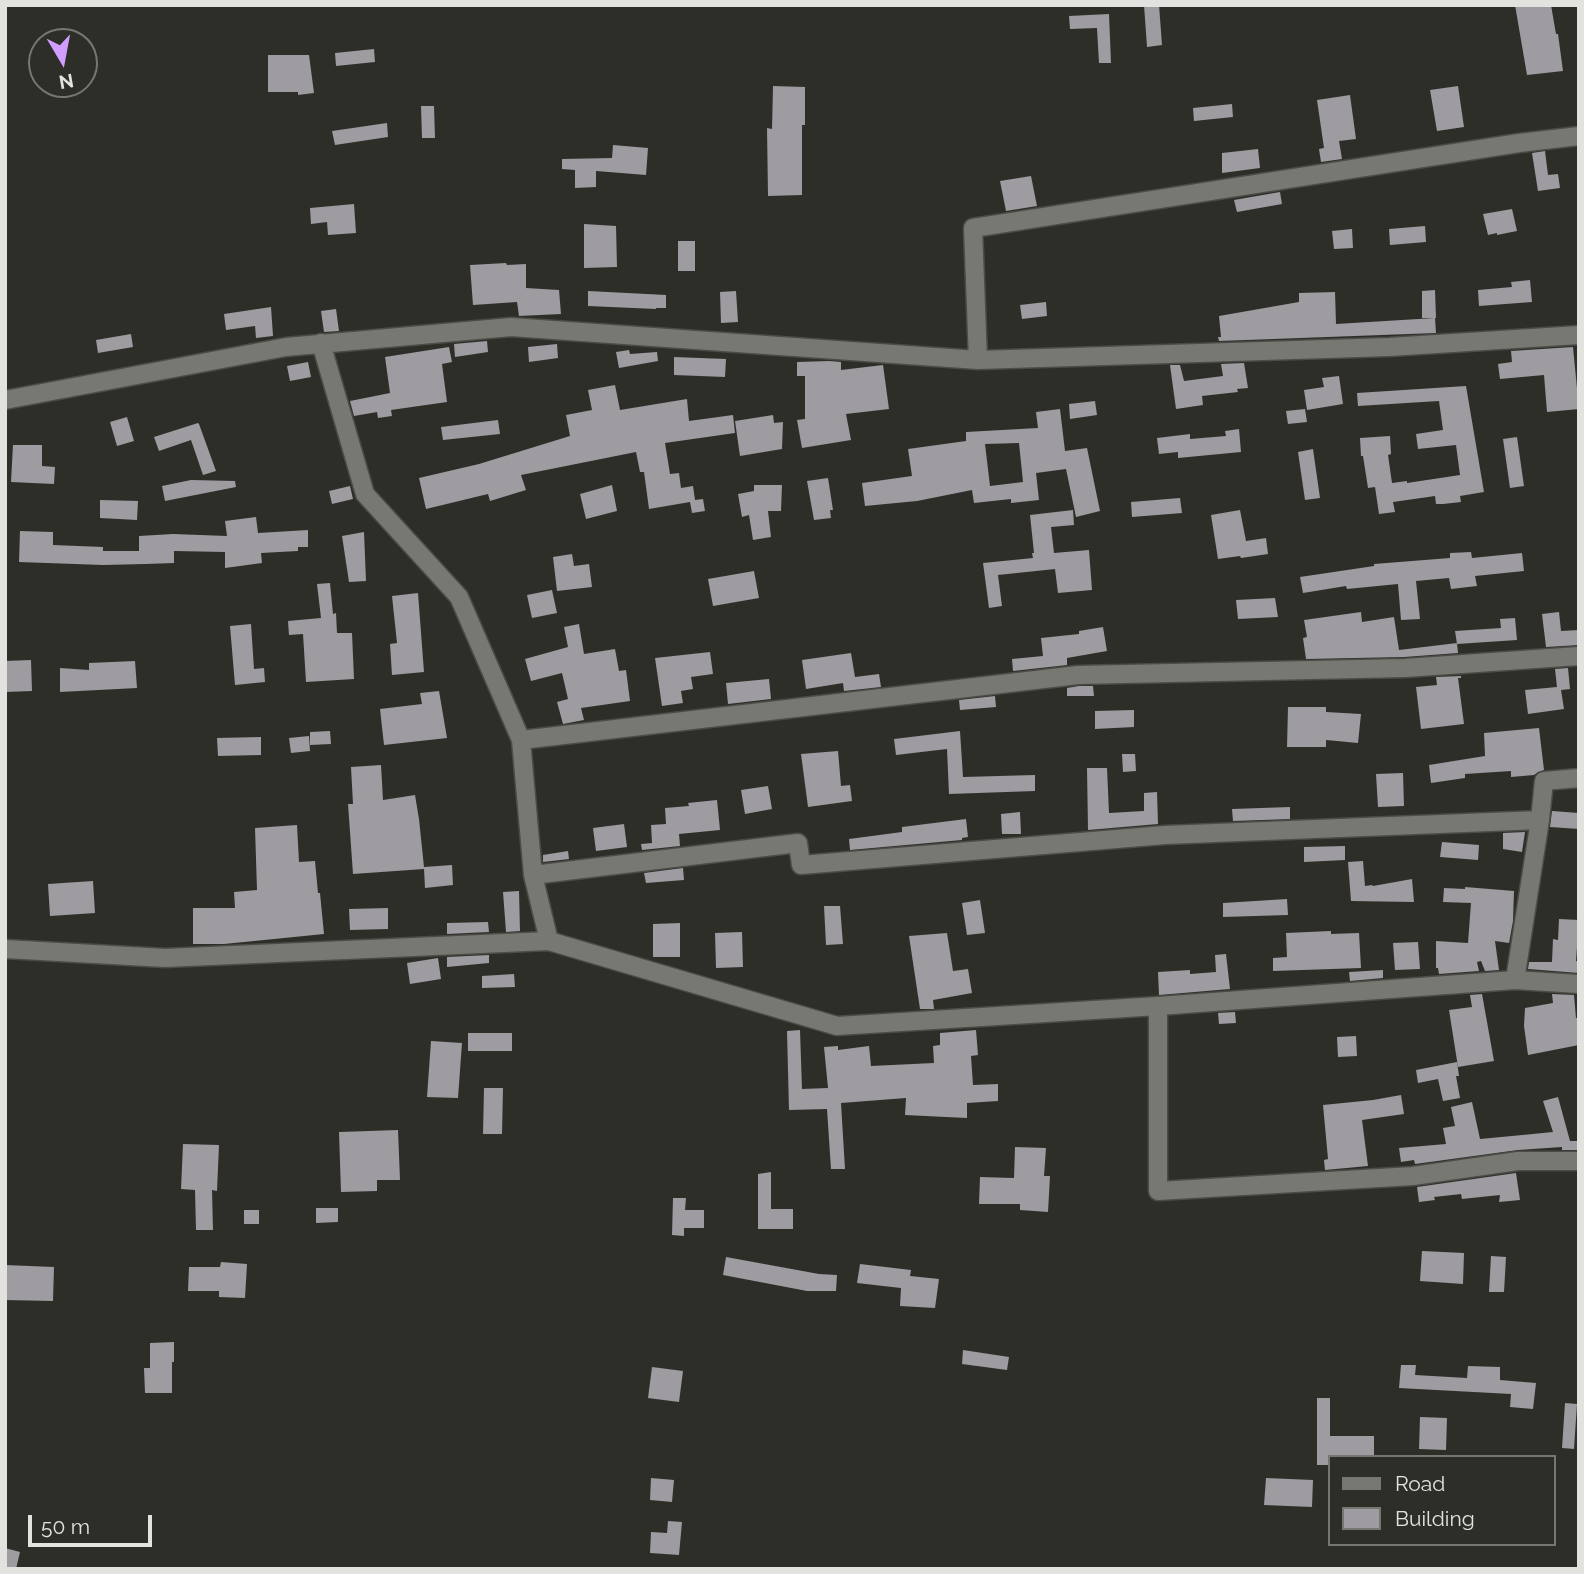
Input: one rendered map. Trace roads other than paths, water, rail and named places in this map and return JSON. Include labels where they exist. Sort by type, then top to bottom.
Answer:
[{"type":"street","points":[[978,360],[973,228],[1579,136]]},
{"type":"street","points":[[5,400],[286,347],[511,327],[978,360],[1389,347],[1579,335]]},
{"type":"street","points":[[321,343],[365,494],[459,597],[521,740],[533,875],[549,941]]},
{"type":"street","points":[[521,740],[1078,676],[1405,668],[1579,656]]},
{"type":"street","points":[[1515,980],[1544,781],[1579,778]]},
{"type":"street","points":[[533,875],[797,844],[801,865],[1165,835],[1540,820]]},
{"type":"street","points":[[5,949],[164,958],[549,941],[837,1026],[1515,980],[1579,984]]},
{"type":"street","points":[[1158,1006],[1158,1191],[1413,1175],[1518,1161],[1579,1161]]}]
